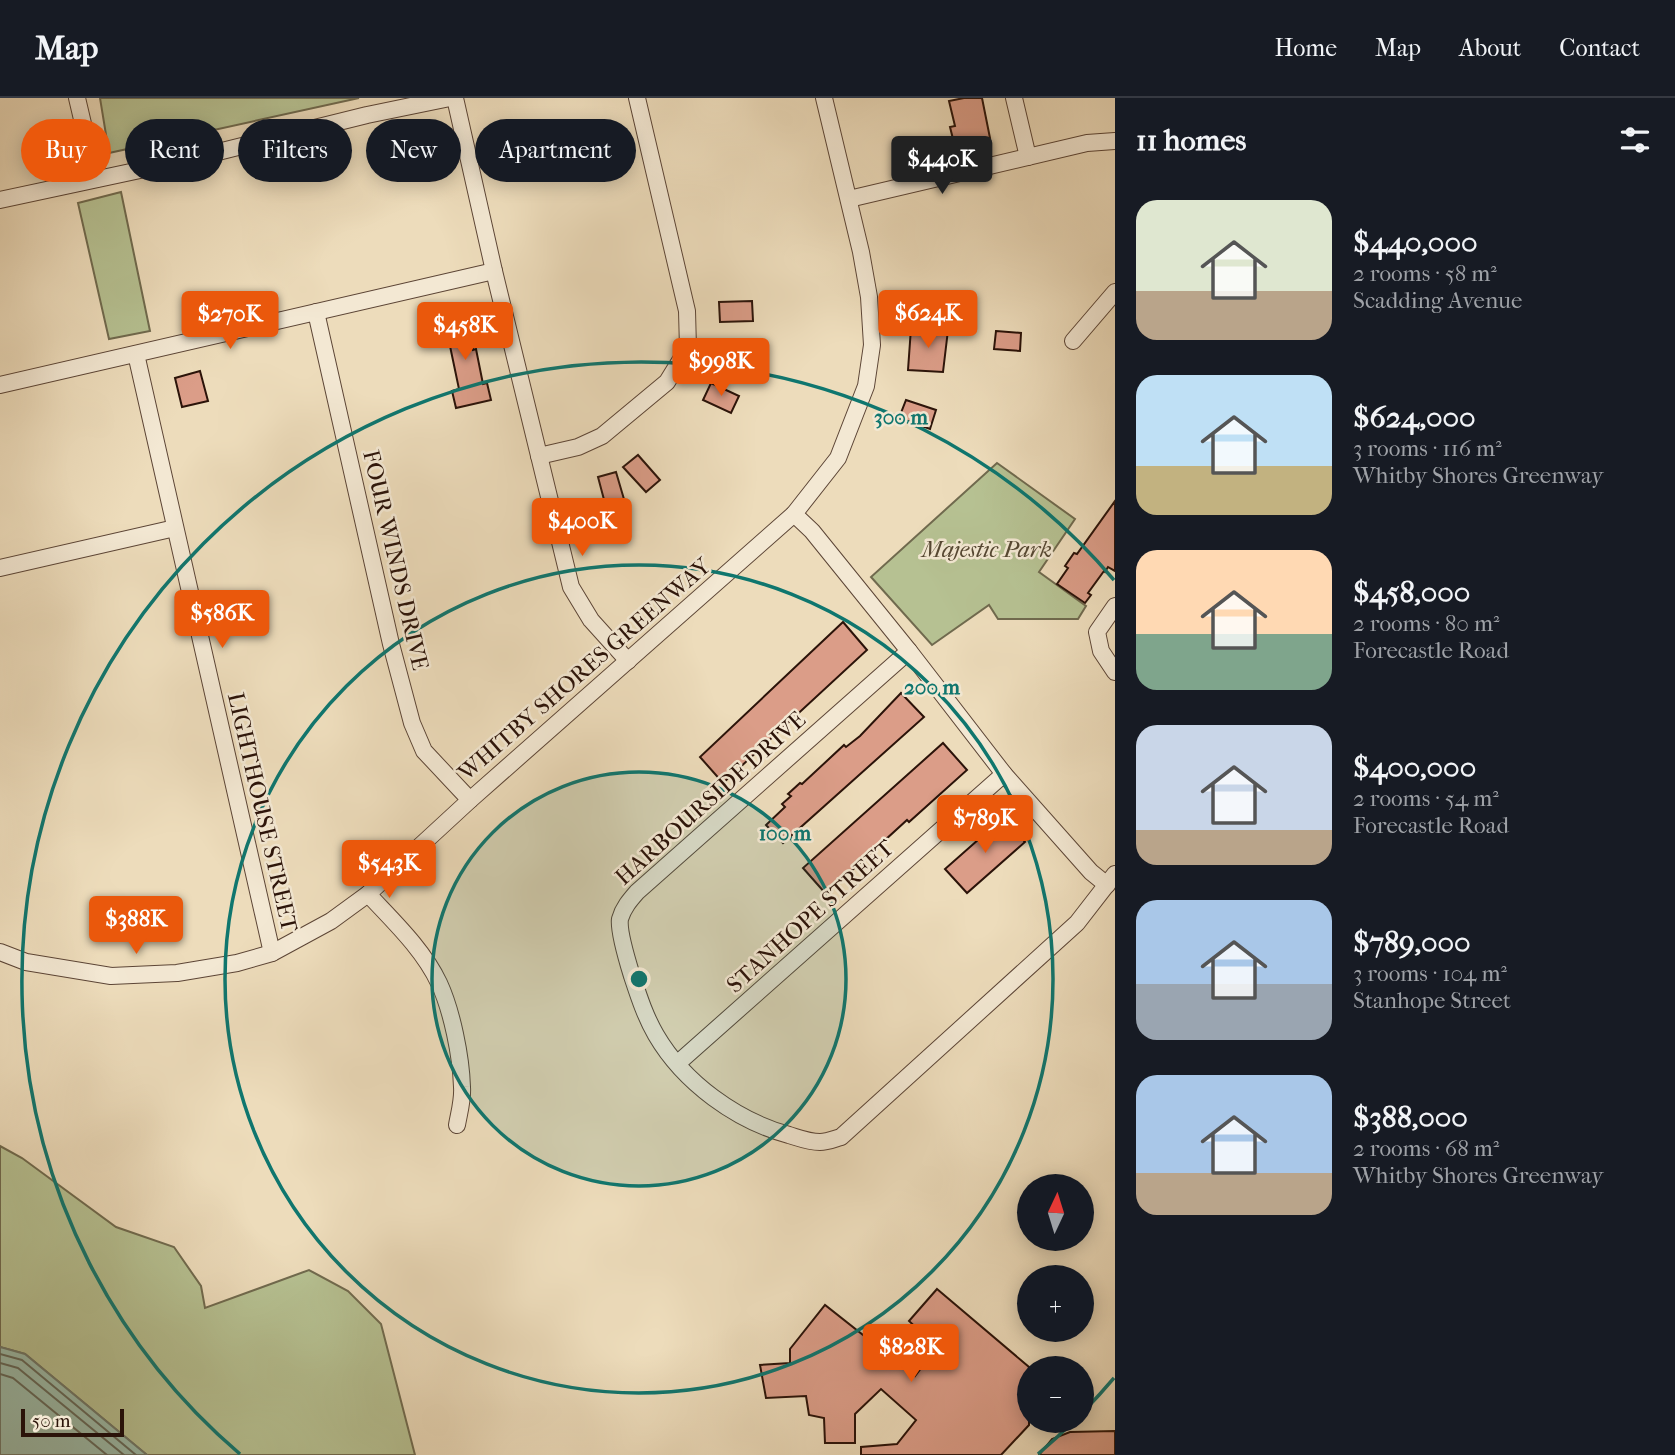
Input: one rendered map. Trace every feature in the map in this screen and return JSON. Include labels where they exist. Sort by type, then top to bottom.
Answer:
[{"type":"street","points":[[77,98],[82,119]]},
{"type":"street","points":[[111,176],[453,98],[570,587],[591,620],[628,661]]},
{"type":"street","points":[[539,456],[578,447],[602,436],[667,382],[688,348],[687,311],[637,98]]},
{"type":"street","name":"WHITBY SHORES GREENWAY","points":[[0,953],[26,962],[111,976],[189,971],[237,963],[272,953],[331,921],[368,894],[470,800],[794,514],[838,458],[866,386],[872,345],[869,297],[849,199],[824,98]]},
{"type":"street","points":[[1014,98],[1028,157]]},
{"type":"street","points":[[849,199],[1087,143],[1115,141]]},
{"type":"street","points":[[0,200],[82,182]]},
{"type":"street","points":[[0,385],[494,271]]},
{"type":"street","points":[[1073,341],[1115,292]]},
{"type":"street","name":"FOUR WINDS DRIVE","points":[[316,313],[391,644],[412,723],[424,751],[470,800]]},
{"type":"street","name":"LIGHTHOUSE STREET","points":[[136,354],[272,953]]},
{"type":"street","points":[[794,514],[813,531],[1004,774],[1091,872],[1111,879]]},
{"type":"street","points":[[0,568],[175,528]]},
{"type":"street","points":[[1115,606],[1097,632],[1101,651],[1115,672]]},
{"type":"street","name":"HARBOURSIDE DRIVE","points":[[909,651],[637,892],[625,906],[620,921],[629,967],[644,1013],[657,1038],[678,1063],[729,1109],[759,1126],[807,1141],[822,1142],[841,1137],[1077,923],[1111,879]]},
{"type":"street","name":"STANHOPE STREET","points":[[678,1063],[1004,774]]},
{"type":"street","points":[[368,894],[408,939],[438,982],[448,1010],[460,1062],[463,1090],[457,1125]]},
{"type":"green space","points":[[100,98],[359,98],[264,119],[238,119],[238,125],[224,128],[224,119],[125,119],[125,149],[111,153],[111,119],[103,119]]},
{"type":"green space","points":[[121,192],[150,331],[109,339],[78,203]]},
{"type":"green space","name":"Majestic Park","points":[[997,463],[1075,519],[1039,572],[1086,606],[1078,619],[998,619],[989,605],[932,645],[871,577]]},
{"type":"green space","points":[[0,1146],[22,1158],[116,1227],[174,1247],[201,1286],[205,1308],[309,1270],[348,1291],[381,1324],[415,1455],[147,1455],[25,1354],[0,1347]]},
{"type":"water","points":[[0,1347],[25,1354],[147,1455],[0,1455]]},
{"type":"building","points":[[982,98],[990,138],[955,147],[950,127],[955,126],[949,101]]},
{"type":"building","points":[[752,301],[753,321],[720,322],[719,302]]},
{"type":"building","points":[[469,314],[473,350],[476,349],[483,384],[487,383],[491,400],[456,408],[452,391],[459,389],[450,346],[445,346],[442,317]]},
{"type":"building","points":[[911,328],[948,330],[943,372],[908,370]]},
{"type":"building","points":[[996,331],[1021,333],[1020,351],[994,349]]},
{"type":"building","points":[[200,371],[208,401],[182,407],[175,378]]},
{"type":"building","points":[[711,383],[739,396],[731,413],[703,400]]},
{"type":"building","points":[[906,400],[936,410],[930,429],[899,418]]},
{"type":"building","points":[[638,455],[660,480],[646,492],[623,467]]},
{"type":"building","points":[[616,472],[626,506],[607,511],[598,477]]},
{"type":"building","points":[[1115,501],[1115,571],[1108,567],[1104,571],[1088,593],[1091,595],[1085,603],[1057,584],[1074,553],[1077,554]]},
{"type":"building","points":[[843,622],[867,650],[723,783],[700,757]]},
{"type":"building","points":[[901,693],[924,717],[783,843],[766,825],[785,807],[782,804],[791,796],[788,794],[844,745],[846,747],[860,736]]},
{"type":"building","points":[[943,743],[967,770],[826,894],[803,868]]},
{"type":"building","points":[[1004,817],[1025,842],[967,893],[945,869]]},
{"type":"building","points":[[937,1289],[1017,1357],[1017,1433],[1022,1433],[1001,1455],[861,1455],[861,1447],[897,1444],[916,1420],[881,1389],[855,1414],[855,1443],[825,1443],[824,1418],[809,1415],[806,1396],[766,1398],[760,1365],[790,1363],[790,1349],[825,1305],[915,1376],[937,1347],[909,1321]]},
{"type":"building","points":[[1115,1431],[1115,1455],[1039,1455],[1052,1439],[1067,1433]]}]
